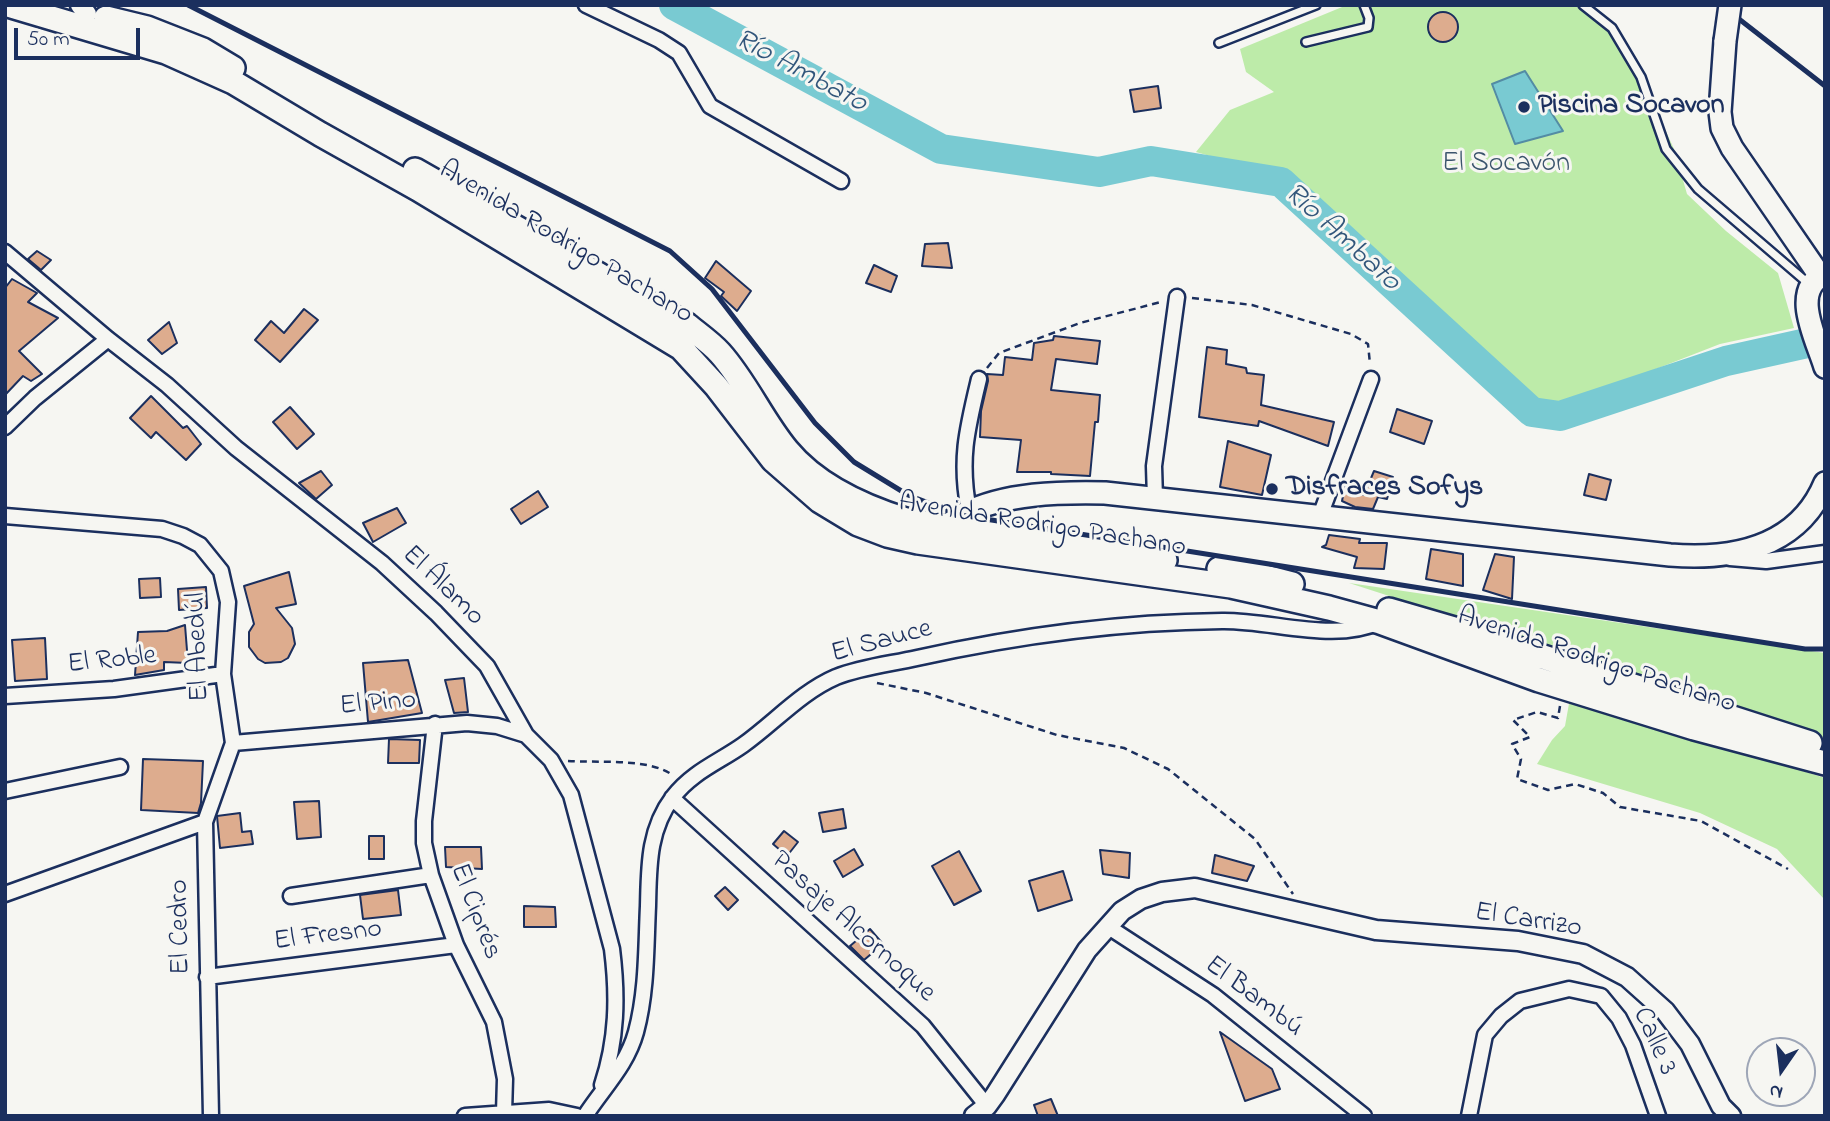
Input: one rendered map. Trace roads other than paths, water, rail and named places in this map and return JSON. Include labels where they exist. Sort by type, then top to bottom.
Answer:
[{"type":"main road","name":"Avenida Rodrigo Pachano","points":[[8,5],[166,52],[233,82],[418,189],[681,348],[716,386],[773,460],[820,501],[868,528],[897,537],[946,536],[1231,586],[1475,635],[1818,755]]},
{"type":"main road","name":"Avenida Rodrigo Pachano","points":[[59,5],[83,9],[148,28],[203,50],[687,325],[720,353],[788,452],[821,479],[846,496],[876,511],[946,536]]},
{"type":"main road","points":[[1730,5],[1720,112],[1722,128],[1732,148],[1818,278],[1806,296],[1808,313],[1825,367]]},
{"type":"main road","points":[[946,536],[969,511],[1044,493],[1105,493],[1670,555],[1715,557],[1751,551],[1787,530],[1812,506],[1825,483]]},
{"type":"main road","name":"Avenida Rodrigo Pachano","points":[[1383,615],[1564,688],[1694,728],[1818,755]]},
{"type":"street","points":[[586,5],[680,53],[710,106],[841,181]]},
{"type":"street","name":"El Álamo","points":[[5,253],[167,385],[236,448],[382,563],[436,613],[487,666],[526,735],[551,760],[571,795],[612,949],[616,1022],[611,1058],[600,1093]]},
{"type":"street","points":[[1155,499],[1154,466],[1177,297]]},
{"type":"street","points":[[5,427],[35,398],[108,339]]},
{"type":"street","points":[[969,511],[963,460],[979,379]]},
{"type":"street","points":[[1320,516],[1371,379]]},
{"type":"street","name":"El Abedúl","points":[[5,516],[162,529],[200,545],[221,571],[228,602],[223,674],[233,743]]},
{"type":"street","points":[[1715,557],[1766,561],[1825,553]]},
{"type":"street","name":"El Sauce","points":[[585,1116],[623,1065],[637,1029],[644,991],[648,861],[660,817],[685,783],[703,768],[743,746],[808,693],[836,678],[861,670],[962,648],[1093,629],[1223,621],[1341,631],[1363,629],[1383,615]]},
{"type":"street","name":"El Roble","points":[[5,696],[114,689],[223,674]]},
{"type":"street","name":"El Pino","points":[[233,743],[467,723],[497,726],[526,735]]},
{"type":"street","name":"El Ciprés","points":[[435,724],[424,821],[425,843],[431,874],[456,945],[494,1022],[505,1079],[505,1112]]},
{"type":"street","name":"El Cedro","points":[[211,1116],[205,822],[233,743]]},
{"type":"street","points":[[5,790],[120,768]]},
{"type":"street","name":"Pasaje Alcornoque","points":[[672,798],[923,1026],[981,1111]]},
{"type":"street","points":[[5,894],[205,822]]},
{"type":"street","points":[[291,897],[431,874]]},
{"type":"street","name":"El Carrizo","points":[[981,1111],[1087,950],[1107,926],[1141,898],[1195,888],[1376,930],[1518,941],[1583,954],[1627,977],[1665,1011],[1689,1044],[1721,1106],[1731,1116]]},
{"type":"street","name":"El Bambú","points":[[1107,926],[1213,995],[1364,1116]]},
{"type":"street","name":"El Fresno","points":[[207,977],[456,945]]},
{"type":"street","name":"Calle 3","points":[[1469,1116],[1485,1034],[1501,1016],[1520,1001],[1569,989],[1601,996],[1619,1018],[1633,1045],[1658,1116]]},
{"type":"street","points":[[466,1116],[549,1110],[577,1116]]},
{"type":"lane","points":[[1219,43],[1316,5]]},
{"type":"lane","points":[[1306,42],[1368,27],[1369,18],[1364,5]]},
{"type":"lane","points":[[1583,5],[1612,28],[1641,77],[1666,149],[1698,188],[1818,278]]},
{"type":"lane","points":[[1818,755],[1825,772]]},
{"type":"water","name":"Piscina Socavon","points":[[1525,71],[1563,131],[1515,144],[1492,84]]},
{"type":"waterway","name":"Río Ambato","points":[[674,5],[941,149],[1099,172],[1151,161],[1281,182],[1532,412],[1560,416],[1726,361],[1825,339]]},
{"type":"railway","points":[[188,5],[670,251],[712,289],[815,423],[854,462],[908,495],[960,515],[1805,649],[1825,649]]},
{"type":"railway","points":[[1721,5],[1825,86]]},
{"type":"place","name":"Piscina Socavon","points":[[1524,107]]},
{"type":"place","name":"Disfraces Sofys","points":[[1272,489]]},
{"type":"park label","name":"El Socavón","points":[[1506,165]]}]
